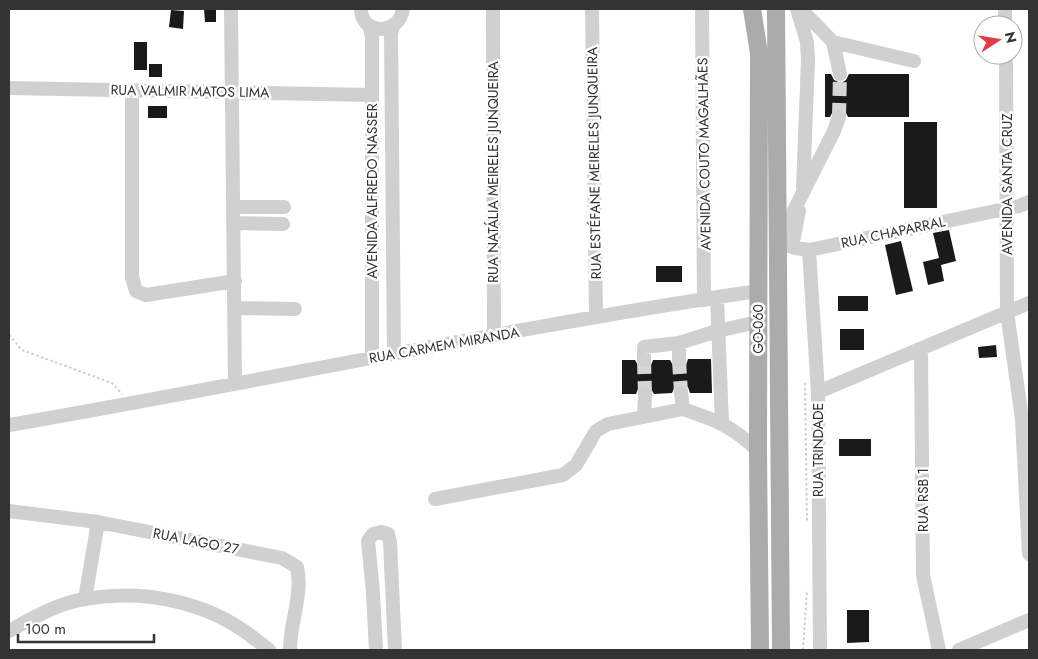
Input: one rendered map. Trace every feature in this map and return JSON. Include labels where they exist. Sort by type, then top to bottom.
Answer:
[{"type":"main road","name":"GO-060","points":[[752,9],[760,54],[758,292],[760,650]]},
{"type":"main road","name":"GO-060","points":[[776,9],[785,244],[782,650]]},
{"type":"street","points":[[232,9],[235,383]]},
{"type":"street","name":"AVENIDA ALFREDO NASSER","points":[[361,9],[372,37],[372,358]]},
{"type":"street","points":[[368,25],[378,29],[393,26],[402,16],[403,9]]},
{"type":"street","name":"RUA NATÁLIA MEIRELES JUNQUEIRA","points":[[493,9],[494,335]]},
{"type":"street","name":"RUA ESTÉFANE MEIRELES JUNQUEIRA","points":[[592,9],[596,317]]},
{"type":"street","name":"AVENIDA COUTO MAGALHÃES","points":[[702,9],[710,299],[717,331],[722,423]]},
{"type":"street","points":[[797,9],[807,42],[808,60],[803,192]]},
{"type":"street","points":[[801,9],[832,42],[840,74]]},
{"type":"street","name":"AVENIDA ALFREDO NASSER","points":[[393,26],[391,34],[394,354]]},
{"type":"street","points":[[832,42],[914,61]]},
{"type":"street","name":"AVENIDA SANTA CRUZ","points":[[1006,65],[1007,312],[1026,418],[1029,548]]},
{"type":"street","name":"RUA VALMIR MATOS LIMA","points":[[9,88],[372,95]]},
{"type":"street","points":[[132,90],[132,277],[134,286],[140,294],[146,295],[234,281]]},
{"type":"street","points":[[785,244],[803,192],[834,131],[839,117]]},
{"type":"street","name":"RUA CHAPARRAL","points":[[785,244],[809,250],[1029,202]]},
{"type":"street","points":[[234,207],[284,207]]},
{"type":"street","points":[[234,222],[282,224]]},
{"type":"street","name":"RUA TRINDADE","points":[[809,250],[818,392],[820,650]]},
{"type":"street","name":"RUA CARMEM MIRANDA","points":[[9,425],[131,404],[494,335],[758,292]]},
{"type":"street","points":[[818,392],[1029,303]]},
{"type":"street","points":[[235,308],[295,309]]},
{"type":"street","points":[[644,360],[644,347],[679,343],[717,331],[758,322]]},
{"type":"street","points":[[679,343],[679,360]]},
{"type":"street","name":"RUA RSB 1","points":[[921,349],[923,575],[939,650]]},
{"type":"street","points":[[681,393],[683,409]]},
{"type":"street","points":[[644,416],[645,394]]},
{"type":"street","points":[[435,499],[562,475],[576,465],[596,431],[608,424],[683,409],[722,423],[747,440],[758,451]]},
{"type":"street","name":"RUA LAGO 27","points":[[9,511],[98,522],[282,558],[297,567],[300,581],[290,644]]},
{"type":"street","points":[[85,598],[98,522]]},
{"type":"street","points":[[376,650],[374,593],[368,542],[374,534],[381,532],[388,534],[390,542],[395,650]]},
{"type":"street","points":[[9,631],[39,614],[85,598],[129,594],[175,601],[212,612],[243,630],[268,649],[280,644],[290,644]]},
{"type":"street","points":[[959,650],[1029,620]]},
{"type":"path","points":[[9,335],[22,350],[112,383],[131,404]]},
{"type":"path","points":[[805,384],[807,529]]},
{"type":"path","points":[[804,650],[807,588]]},
{"type":"building","points":[[204,9],[216,9],[216,22],[205,22]]},
{"type":"building","points":[[171,10],[184,11],[183,29],[169,27]]},
{"type":"building","points":[[134,42],[147,42],[147,70],[134,70]]},
{"type":"building","points":[[149,64],[162,64],[162,77],[149,77]]},
{"type":"building","points":[[825,74],[831,74],[834,80],[841,83],[846,80],[849,74],[909,74],[909,117],[848,117],[845,111],[838,108],[833,111],[830,117],[825,117]]},
{"type":"building","points":[[148,106],[167,106],[167,118],[148,118]]},
{"type":"building","points":[[904,122],[937,122],[937,208],[904,208]]},
{"type":"building","points":[[949,230],[956,261],[941,265],[944,281],[928,285],[923,262],[939,258],[933,233]]},
{"type":"building","points":[[901,241],[913,291],[896,295],[885,245]]},
{"type":"building","points":[[656,266],[682,266],[682,282],[656,282]]},
{"type":"building","points":[[838,296],[868,296],[868,311],[838,311]]},
{"type":"building","points":[[840,329],[864,329],[864,350],[840,350]]},
{"type":"building","points":[[996,345],[997,357],[979,358],[978,347]]},
{"type":"building","points":[[688,359],[711,359],[712,393],[690,393],[688,387],[680,384],[675,386],[672,393],[654,394],[650,387],[645,385],[638,389],[636,394],[622,394],[622,360],[635,360],[639,367],[644,369],[651,365],[653,360],[670,360],[674,367],[679,369],[686,365]]},
{"type":"building","points":[[839,439],[871,439],[871,456],[839,456]]},
{"type":"building","points":[[847,610],[869,610],[869,642],[847,643]]},
{"type":"tunnel","points":[[839,117],[840,74]]},
{"type":"tunnel","points":[[644,360],[645,394]]},
{"type":"tunnel","points":[[679,360],[681,393]]}]
